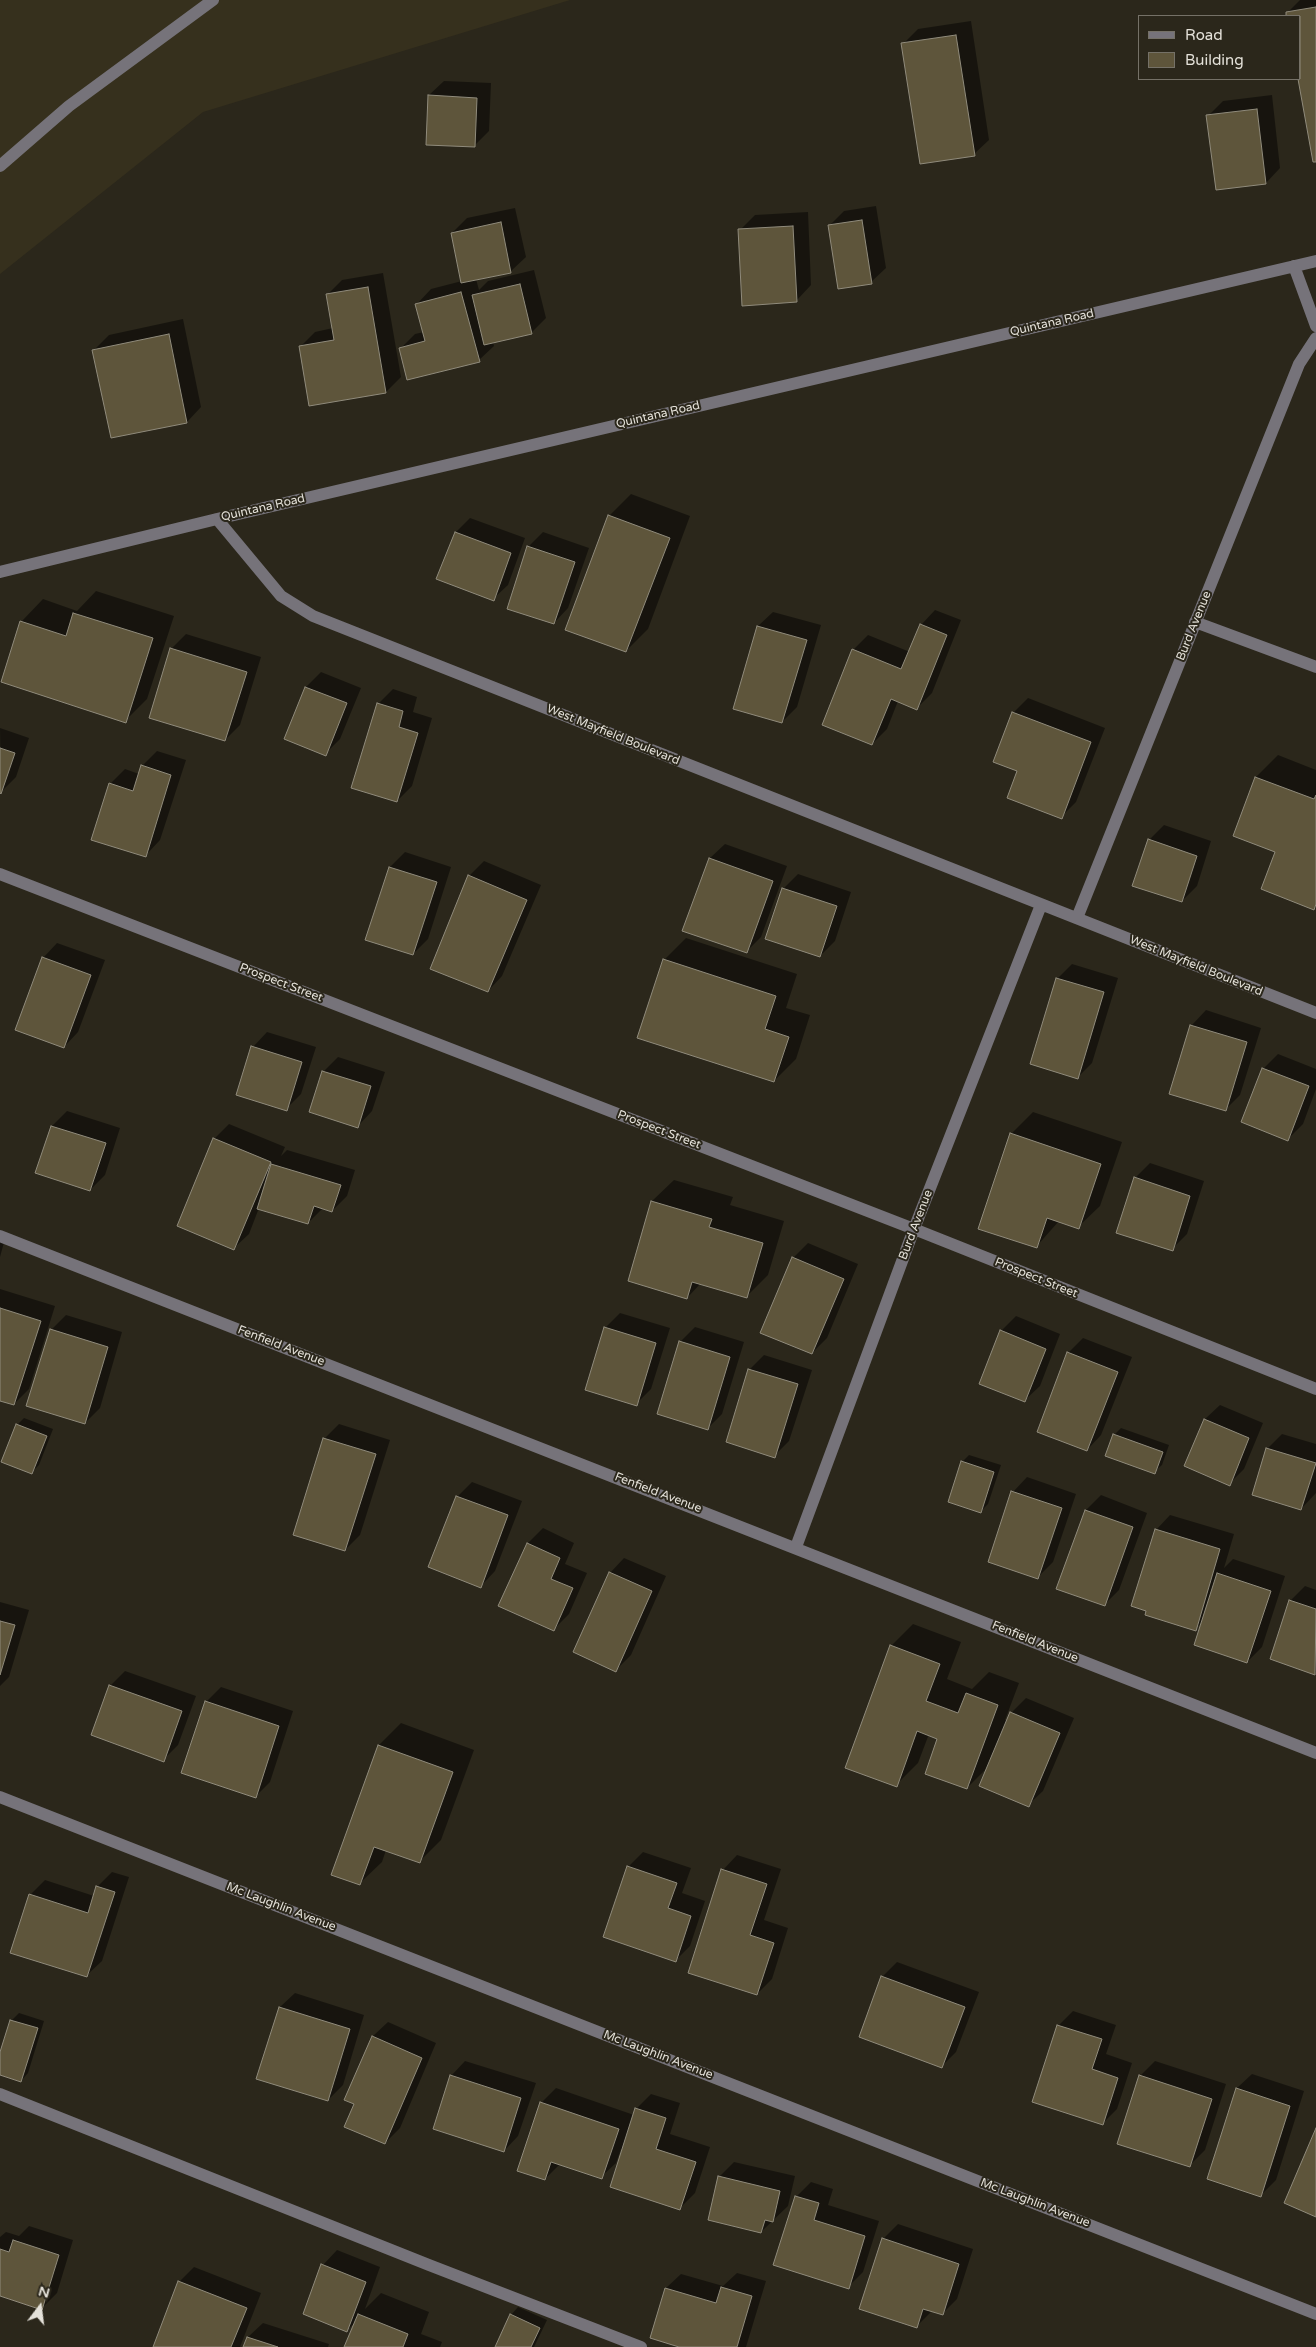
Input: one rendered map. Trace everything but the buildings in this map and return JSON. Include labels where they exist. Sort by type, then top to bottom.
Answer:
[{"type":"street","points":[[0,166],[69,106],[213,0]]},
{"type":"street","name":"Quintana Road","points":[[0,572],[217,518],[1316,261]]},
{"type":"street","points":[[1294,266],[1316,326]]},
{"type":"street","name":"Burd Avenue","points":[[1077,918],[1299,364],[1316,338]]},
{"type":"street","name":"West Mayfield Boulevard","points":[[217,518],[281,596],[314,616],[1316,1013]]},
{"type":"street","points":[[1196,622],[1316,667]]},
{"type":"street","name":"Prospect Street","points":[[0,874],[914,1229],[1316,1389]]},
{"type":"street","name":"Burd Avenue","points":[[796,1547],[914,1229],[1041,905]]},
{"type":"street","name":"Fenfield Avenue","points":[[0,1236],[796,1547],[1316,1753]]},
{"type":"street","name":"Mc Laughlin Avenue","points":[[0,1797],[1316,2314]]},
{"type":"street","points":[[0,2094],[429,2265],[641,2347]]},
{"type":"shaded area","points":[[0,0],[570,0],[203,112],[0,274]]}]
